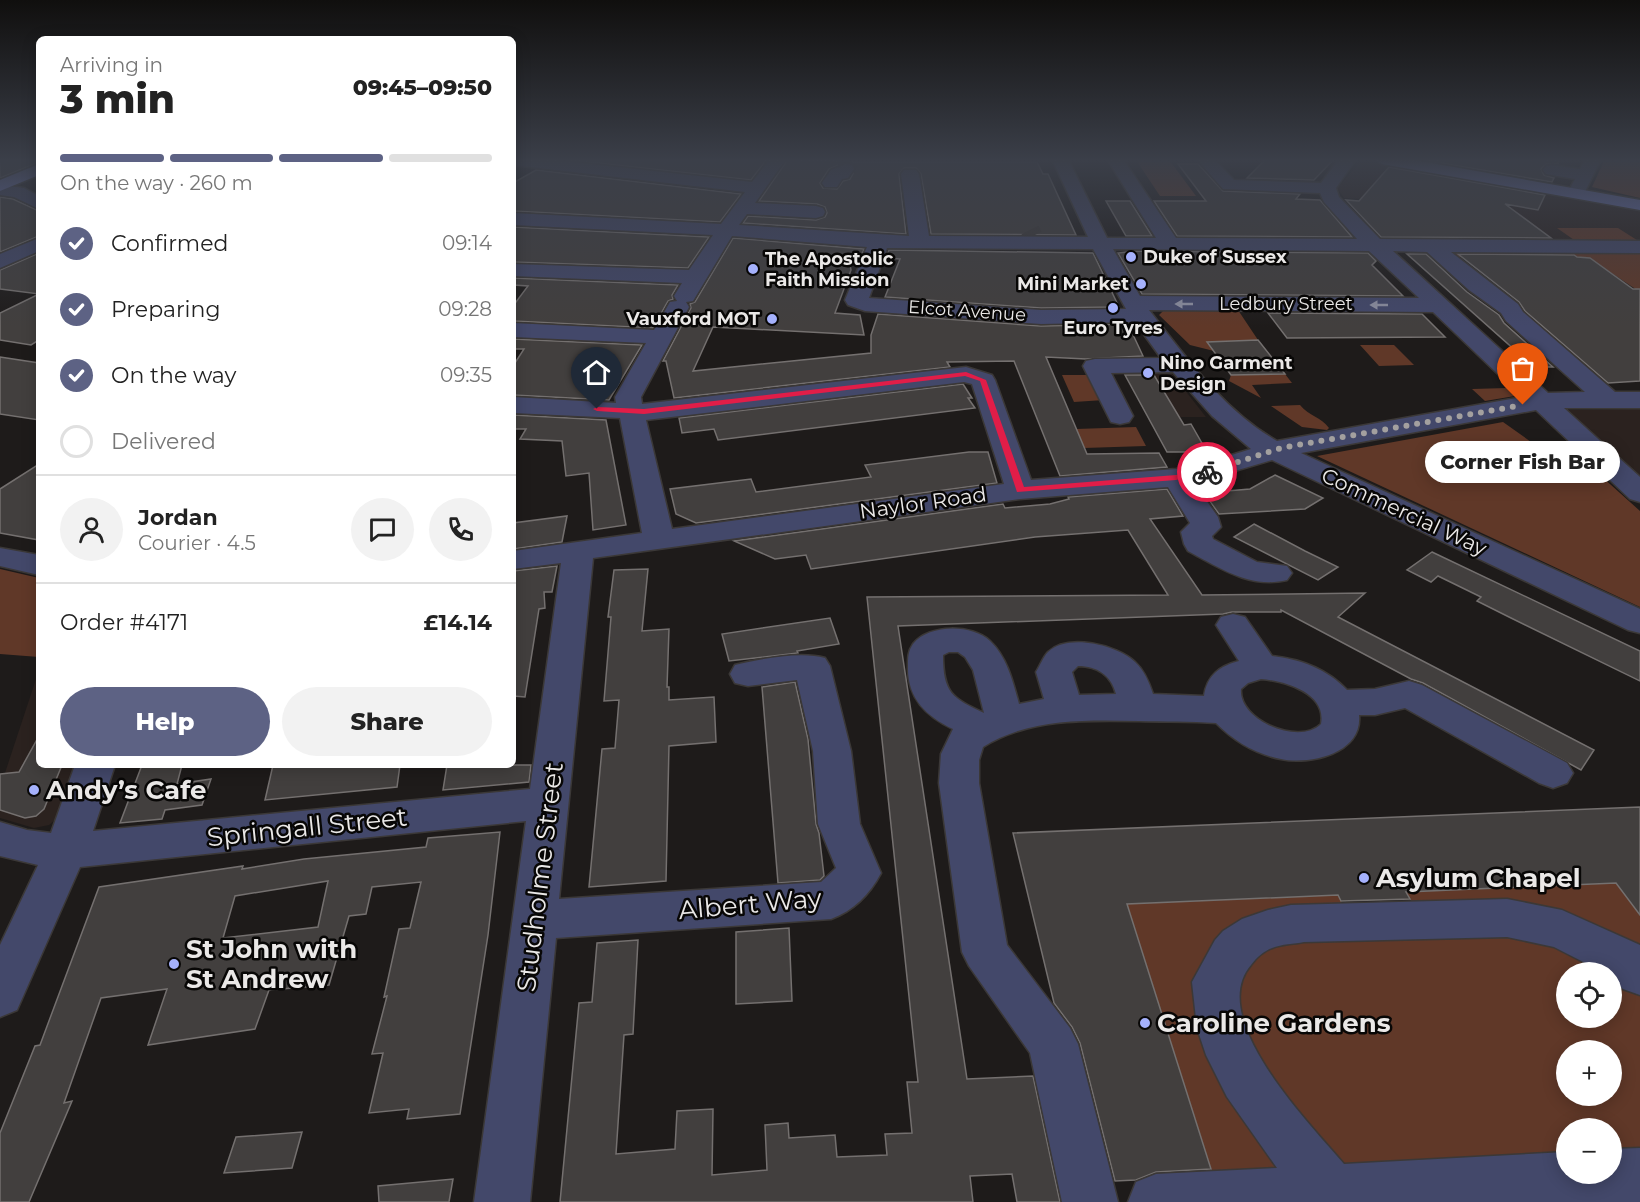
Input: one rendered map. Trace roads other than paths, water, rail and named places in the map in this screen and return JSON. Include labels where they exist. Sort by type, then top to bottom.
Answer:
[{"type":"street","points":[[659,539],[628,397],[695,277],[738,215]]},
{"type":"street","points":[[916,215],[920,243]]},
{"type":"street","name":"Commercial Way","points":[[1088,215],[1138,309],[1179,365],[1229,418],[1256,440],[1640,622]]},
{"type":"street","points":[[1151,215],[1170,244]]},
{"type":"street","points":[[1346,215],[1373,245],[1638,490]]},
{"type":"street","points":[[516,219],[726,230],[879,242],[920,243],[1031,233],[1102,244],[1640,247]]},
{"type":"street","name":"Elcot Avenue","points":[[879,242],[856,300],[865,304],[1041,317],[1138,309]]},
{"type":"street","points":[[0,262],[36,245]]},
{"type":"street","points":[[1432,246],[1477,285],[1510,309],[1514,316],[1609,400]]},
{"type":"street","points":[[516,270],[695,277]]},
{"type":"street","name":"Ledbury Street","points":[[1138,309],[1437,305]]},
{"type":"street","points":[[516,330],[662,337]]},
{"type":"street","points":[[1120,416],[1095,366],[1179,365]]},
{"type":"street","points":[[516,405],[644,412],[955,375],[976,376],[983,380],[1020,490]]},
{"type":"street","name":"Naylor Road","points":[[516,560],[1020,490],[1176,478],[1204,473],[1273,450],[1503,407],[1554,400],[1640,400]]},
{"type":"street","points":[[1176,478],[1203,517],[1206,527],[1196,531],[1198,544],[1250,571],[1276,573]]},
{"type":"street","name":"Studholme Street","points":[[502,1202],[578,551]]},
{"type":"street","points":[[0,557],[36,564]]},
{"type":"street","points":[[1233,625],[1261,666]]},
{"type":"street","name":"Albert Way","points":[[534,920],[831,900],[859,873],[839,824],[832,751],[812,666],[748,674]]},
{"type":"street","points":[[1261,666],[1279,668],[1305,676],[1328,691],[1338,704],[1342,717],[1340,730],[1330,740],[1315,746],[1295,747],[1274,743],[1254,735],[1237,723],[1226,710],[1222,697],[1223,685],[1232,675],[1244,669],[1261,666]]},
{"type":"street","points":[[1338,704],[1375,702],[1409,694],[1553,772]]},
{"type":"street","points":[[1090,1202],[1053,1044],[985,952],[959,783],[959,758],[967,738],[994,724],[1033,712],[1139,708],[1226,710]]},
{"type":"street","points":[[0,995],[66,851],[94,768]]},
{"type":"street","name":"Springall Street","points":[[0,839],[27,847],[66,851],[549,803]]},
{"type":"street","points":[[1333,1193],[1260,1102],[1233,1059],[1219,1019],[1216,983],[1228,959],[1248,938],[1272,926],[1304,923],[1507,918],[1562,929],[1624,960],[1640,974]]},
{"type":"street","points":[[1156,1202],[1640,1175]]},
{"type":"tunnel","points":[[1030,230],[1033,236]]},
{"type":"place","name":"Duke of Sussex","points":[[1131,257]]},
{"type":"place","name":"The Apostolic Faith Mission","points":[[753,269]]},
{"type":"place","name":"Mini Market","points":[[1141,284]]},
{"type":"place","name":"Euro Tyres","points":[[1113,308]]},
{"type":"place","name":"Vauxford MOT","points":[[772,319]]},
{"type":"place","name":"Nino Garment Design","points":[[1148,373]]},
{"type":"place","name":"Corner Fish Bar","points":[[1523,405]]},
{"type":"place","name":"Andy’s Cafe","points":[[34,790]]},
{"type":"place","name":"Asylum Chapel","points":[[1364,878]]},
{"type":"place","name":"St John with St Andrew","points":[[174,964]]},
{"type":"place","name":"Caroline Gardens","points":[[1145,1023]]}]
